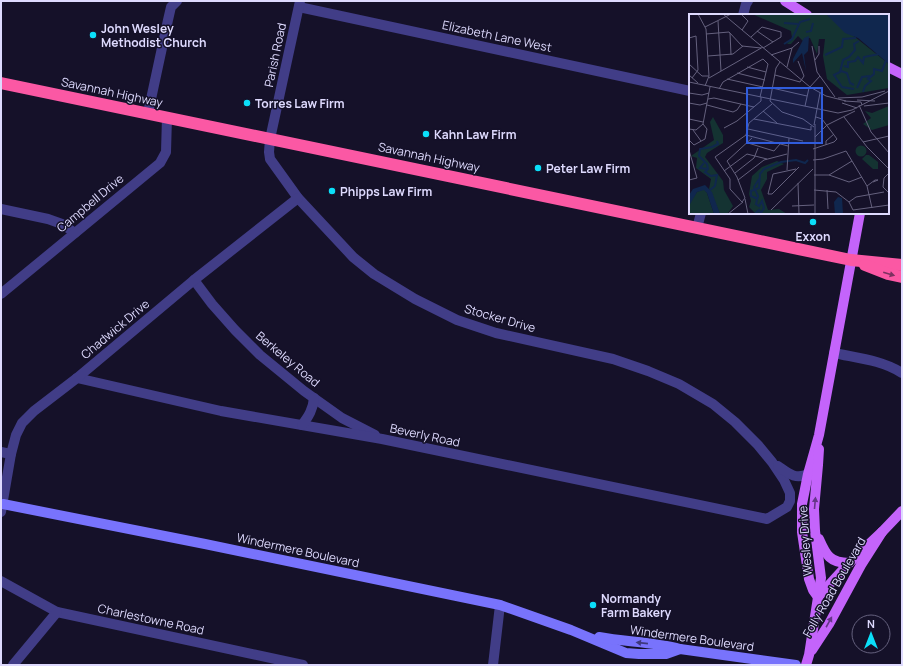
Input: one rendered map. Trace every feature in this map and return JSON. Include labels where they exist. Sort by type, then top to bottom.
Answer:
[{"type":"highway","name":"Savannah Highway","points":[[1,83],[851,260],[902,265]]},
{"type":"highway","name":"Savannah Highway","points":[[851,260],[888,274],[902,277]]},
{"type":"main road","points":[[785,1],[805,14]]},
{"type":"main road","points":[[889,68],[902,74]]},
{"type":"main road","name":"Wesley Drive","points":[[818,597],[809,580],[802,532],[802,504],[808,474],[819,436],[860,214]]},
{"type":"main road","name":"Wesley Drive","points":[[818,597],[821,578],[815,531],[814,509],[819,436]]},
{"type":"main road","name":"Folly Road Boulevard","points":[[808,660],[818,597],[849,563],[902,511]]},
{"type":"main road","name":"Folly Road Boulevard","points":[[815,531],[822,547],[834,561],[849,563]]},
{"type":"main road","name":"Folly Road Boulevard","points":[[808,660],[861,564],[882,532]]},
{"type":"street","points":[[148,113],[171,7],[177,1]]},
{"type":"street","points":[[743,14],[748,1]]},
{"type":"street","name":"Elizabeth Lane West","points":[[299,4],[689,91]]},
{"type":"street","name":"Parish Road","points":[[270,139],[299,4]]},
{"type":"street","name":"Campbell Drive","points":[[1,294],[160,162],[166,152],[167,117]]},
{"type":"street","name":"Stocker Drive","points":[[270,139],[270,159],[298,198],[353,257],[374,274],[415,299],[457,320],[489,331],[613,360],[648,371],[678,384],[713,404],[735,422],[758,445],[784,480],[790,493],[790,501],[787,507],[767,519]]},
{"type":"street","name":"Chadwick Drive","points":[[2,508],[6,453],[22,423],[34,411],[77,378],[194,280],[298,198]]},
{"type":"street","points":[[1,209],[48,219],[62,224],[75,233]]},
{"type":"street","points":[[697,228],[701,214]]},
{"type":"street","name":"Berkeley Road","points":[[194,280],[212,304],[235,330],[271,364],[304,391],[342,418],[382,439]]},
{"type":"street","points":[[834,353],[873,361],[893,367],[902,373]]},
{"type":"street","name":"Beverly Road","points":[[77,378],[221,410],[382,439],[767,519]]},
{"type":"street","points":[[302,425],[310,415],[314,398]]},
{"type":"street","name":"Stocker Drive","points":[[772,462],[790,475],[803,477],[808,474]]},
{"type":"street","name":"Windermere Boulevard","points":[[2,508],[205,544],[500,606],[585,635],[626,653],[666,654],[680,649]]},
{"type":"street","name":"Charlestowne Road","points":[[1,581],[57,612],[303,665]]},
{"type":"street","points":[[494,665],[500,606]]},
{"type":"street","points":[[13,665],[57,612]]},
{"type":"street","name":"Windermere Boulevard","points":[[585,635],[666,645],[680,649],[796,665]]},
{"type":"place","name":"John Wesley Methodist Church","points":[[93,35]]},
{"type":"place","name":"Torres Law Firm","points":[[247,103]]},
{"type":"place","name":"Kahn Law Firm","points":[[426,134]]},
{"type":"place","name":"Peter Law Firm","points":[[538,168]]},
{"type":"place","name":"Phipps Law Firm","points":[[332,191]]},
{"type":"place","name":"Exxon","points":[[813,222]]},
{"type":"place","name":"Normandy Farm Bakery","points":[[593,605]]}]
